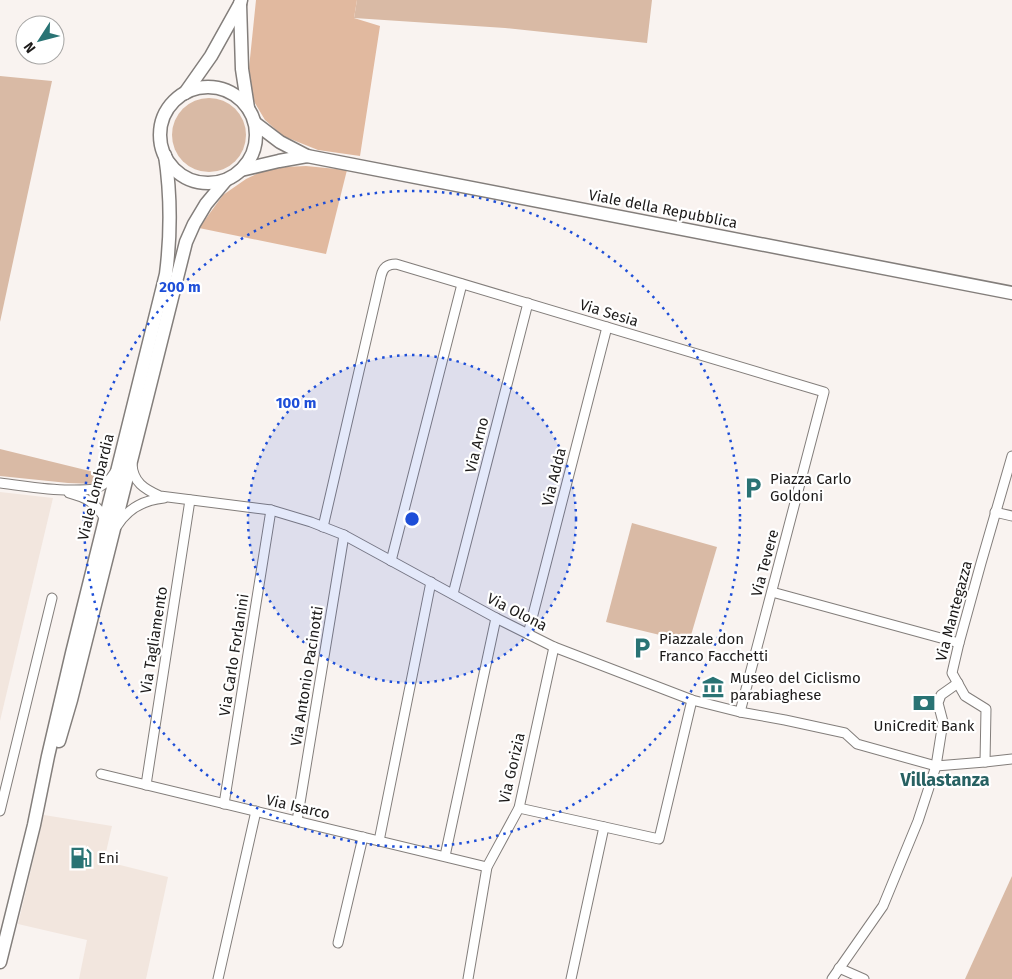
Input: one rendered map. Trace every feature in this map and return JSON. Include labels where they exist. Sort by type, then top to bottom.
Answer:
[{"type":"main road","points":[[185,93],[211,56],[240,2]]},
{"type":"main road","points":[[240,2],[242,69],[248,108],[255,123],[256,136],[249,160],[241,170],[226,180],[214,183],[190,180],[171,166],[165,156],[160,138],[162,121],[166,112],[178,98],[193,89],[202,87],[220,88],[236,96],[248,108]]},
{"type":"main road","points":[[255,123],[280,142],[307,156]]},
{"type":"main road","name":"Viale Lombardia","points":[[34,825],[62,694],[166,274],[170,211],[169,182],[165,156]]},
{"type":"main road","points":[[241,170],[307,156]]},
{"type":"main road","name":"Viale della Repubblica","points":[[307,156],[1012,294]]},
{"type":"main road","name":"Viale Lombardia","points":[[0,962],[34,825],[68,709],[114,531],[186,242],[206,204],[226,180]]},
{"type":"street","name":"Via Sesia","points":[[323,527],[382,271],[391,264],[824,392]]},
{"type":"street","points":[[392,561],[462,284]]},
{"type":"street","name":"Via Arno","points":[[453,594],[528,303]]},
{"type":"street","name":"Via Adda","points":[[528,634],[607,327]]},
{"type":"street","name":"Via Tevere","points":[[740,712],[824,392]]},
{"type":"street","name":"Via Mantegazza","points":[[984,762],[986,709],[965,696],[952,673],[958,643],[1012,456]]},
{"type":"street","name":"Via Olona","points":[[132,460],[134,476],[151,493],[169,498],[271,510],[323,527],[344,536],[554,647],[692,700],[740,712],[846,733],[857,744],[936,766]]},
{"type":"street","points":[[0,483],[62,490],[85,490],[94,488],[107,481],[118,467]]},
{"type":"street","points":[[62,490],[90,501],[100,510],[105,518]]},
{"type":"street","name":"Via Olona","points":[[114,531],[120,520],[134,507],[149,500],[169,498]]},
{"type":"street","name":"Via Tagliamento","points":[[146,785],[190,500]]},
{"type":"street","name":"Via Carlo Forlanini","points":[[224,804],[271,510]]},
{"type":"street","points":[[995,512],[1012,516]]},
{"type":"street","name":"Via Antonio Pacinotti","points":[[297,821],[344,536]]},
{"type":"street","points":[[379,840],[431,582]]},
{"type":"street","points":[[772,592],[958,643]]},
{"type":"street","points":[[0,811],[52,598]]},
{"type":"street","points":[[445,856],[496,618]]},
{"type":"street","name":"Via Gorizia","points":[[468,979],[488,867],[519,808],[554,647]]},
{"type":"street","points":[[832,979],[883,906],[918,822],[936,766],[943,722],[938,703],[941,696],[958,683]]},
{"type":"street","points":[[519,808],[659,839],[692,700]]},
{"type":"street","points":[[936,766],[1012,759]]},
{"type":"street","name":"Via Isarco","points":[[101,774],[488,867]]},
{"type":"street","points":[[218,979],[256,811]]},
{"type":"street","points":[[572,979],[604,827]]},
{"type":"street","points":[[338,943],[363,837]]},
{"type":"street","points":[[839,968],[864,979]]},
{"type":"shaded area","points":[[256,0],[357,0],[354,18],[380,26],[360,156],[318,150],[283,136],[265,120],[252,98],[249,68]]},
{"type":"shaded area","points":[[357,0],[652,0],[647,43],[505,28],[354,18]]},
{"type":"shaded area","points":[[0,76],[52,81],[0,322]]},
{"type":"shaded area","points":[[202,98],[216,98],[230,104],[240,114],[246,128],[244,149],[230,166],[216,172],[202,172],[188,166],[178,156],[172,142],[172,128],[178,114],[188,104]]},
{"type":"shaded area","points":[[306,166],[347,170],[326,254],[199,228],[223,195],[246,179],[263,171]]},
{"type":"shaded area","points":[[0,449],[102,474],[94,484],[0,476]]},
{"type":"shaded area","points":[[0,492],[53,498],[0,721]]},
{"type":"shaded area","points":[[632,523],[717,547],[689,642],[606,622]]},
{"type":"shaded area","points":[[44,815],[112,826],[104,861],[168,877],[146,979],[79,979],[87,940],[18,924]]},
{"type":"shaded area","points":[[1012,876],[1012,979],[965,979]]},
{"type":"place","name":"Piazza Carlo Goldoni","points":[[753,488]]},
{"type":"place","name":"Piazzale don Franco Facchetti","points":[[642,648]]},
{"type":"place","name":"Museo del Ciclismo parabiaghese","points":[[713,687]]},
{"type":"place","name":"UniCredit Bank","points":[[924,703]]},
{"type":"place","name":"Eni","points":[[81,858]]},
{"type":"district","name":"Villastanza","points":[[945,780]]}]
